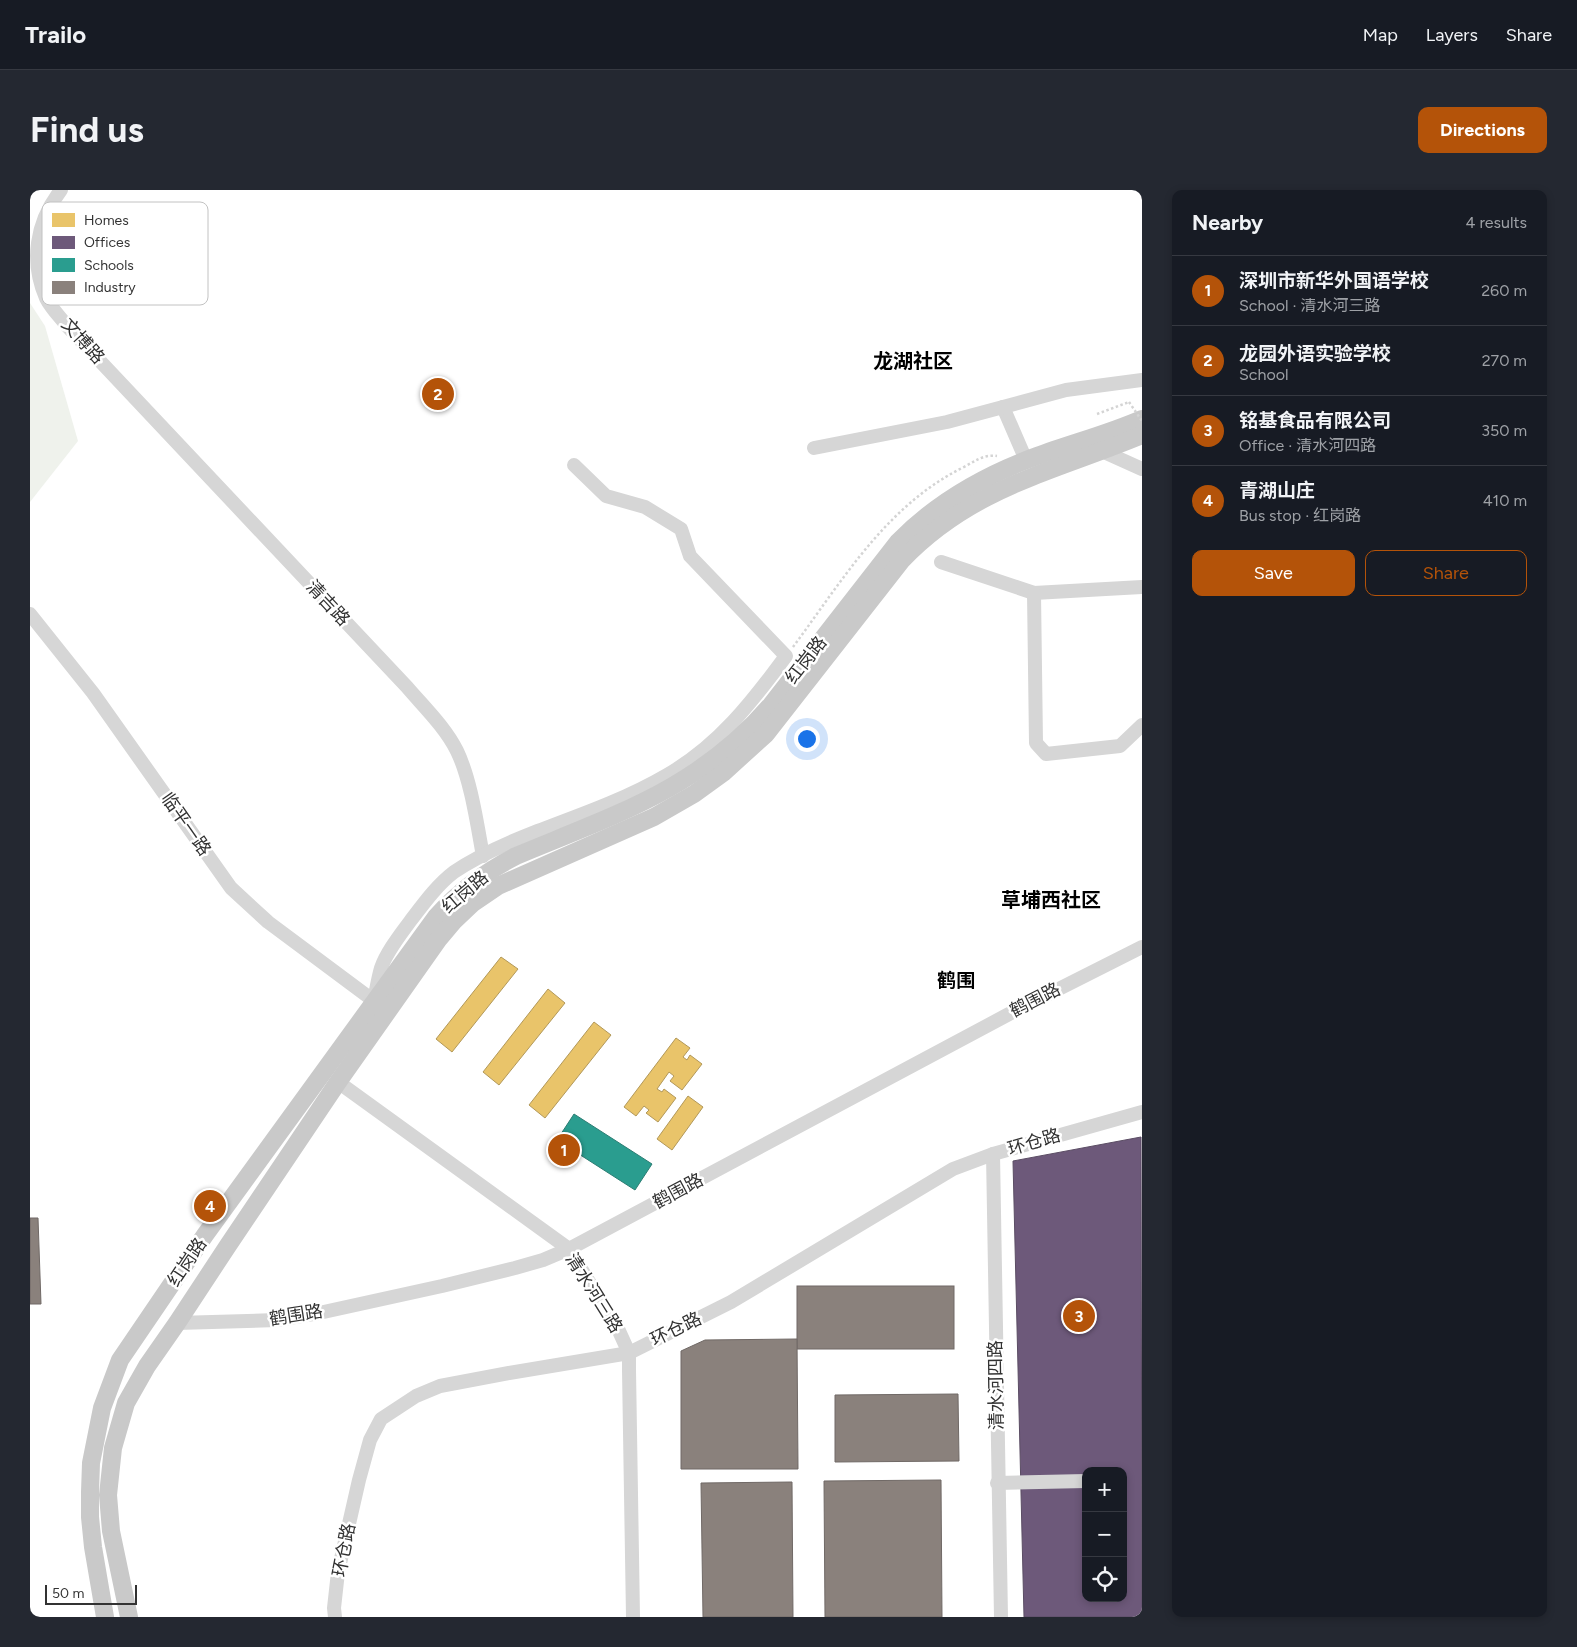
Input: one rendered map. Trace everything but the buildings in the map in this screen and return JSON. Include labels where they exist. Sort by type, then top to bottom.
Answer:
[{"type":"main road","name":"红岗路","points":[[104,1617],[90,1517],[92,1463],[102,1408],[120,1360],[205,1235],[436,917],[477,878],[516,856],[651,799],[682,782],[727,750],[752,727],[771,705],[890,552],[919,522],[941,504],[969,487],[1026,460],[1142,420]]},
{"type":"main road","name":"红岗路","points":[[129,1617],[111,1531],[108,1495],[111,1456],[121,1416],[132,1391],[146,1366],[178,1324],[227,1247],[338,1082],[438,940],[454,921],[485,894],[512,879],[654,816],[709,784],[738,761],[766,734],[893,571],[922,540],[954,515],[991,494],[1027,478],[1142,435]]},
{"type":"main road","points":[[175,1280],[187,1278],[192,1280],[197,1288],[194,1297]]},
{"type":"street","name":"文博路","points":[[53,202],[61,190]]},
{"type":"street","name":"文博路","points":[[42,222],[35,242],[34,255],[42,291]]},
{"type":"street","name":"文博路","points":[[50,305],[67,326],[119,381]]},
{"type":"street","points":[[814,448],[947,422],[1066,390],[1142,380]]},
{"type":"street","name":"清吉路","points":[[119,381],[436,720],[456,750],[461,763],[483,856]]},
{"type":"street","points":[[1003,407],[1026,460]]},
{"type":"street","points":[[1102,451],[1142,469]]},
{"type":"street","points":[[374,1001],[381,968],[404,930],[440,884],[455,872],[518,839],[622,798],[667,776],[716,740],[732,725],[786,656],[690,556],[681,529],[645,507],[606,496],[574,465]]},
{"type":"street","points":[[941,562],[1034,593],[1142,587]]},
{"type":"street","points":[[1034,593],[1036,742],[1046,754],[1120,746],[1142,725]]},
{"type":"street","name":"临平一路","points":[[30,614],[93,693],[231,888],[268,922],[374,1001]]},
{"type":"street","name":"鹤围路","points":[[178,1324],[277,1320],[318,1313],[442,1286],[543,1260],[568,1250],[1000,1019],[1142,947]]},
{"type":"street","name":"清水河三路","points":[[338,1082],[568,1250],[619,1331],[628,1352],[633,1617]]},
{"type":"street","name":"环仓路","points":[[335,1617],[334,1608],[338,1572],[370,1440],[381,1419],[416,1396],[440,1386],[628,1352],[731,1302],[952,1169],[993,1154],[1142,1112]]},
{"type":"street","name":"清水河四路","points":[[993,1154],[997,1483],[1001,1617]]},
{"type":"street","points":[[997,1483],[1082,1481]]},
{"type":"street","points":[[326,1617],[338,1572]]},
{"type":"path","points":[[1097,414],[1128,402],[1142,420]]},
{"type":"shaded area","points":[[30,303],[45,326],[78,441],[30,502]]},
{"type":"place","name":"龙园外语实验学校","points":[[438,394]]},
{"type":"place","name":"深圳市新华外国语学校","points":[[564,1150]]},
{"type":"place","name":"青湖山庄","points":[[210,1206]]},
{"type":"place","name":"铭基食品有限公司","points":[[1079,1316]]},
{"type":"district","name":"龙湖社区","points":[[913,361]]},
{"type":"district","name":"草埔西社区","points":[[1051,900]]},
{"type":"district","name":"鹤围","points":[[956,980]]}]
